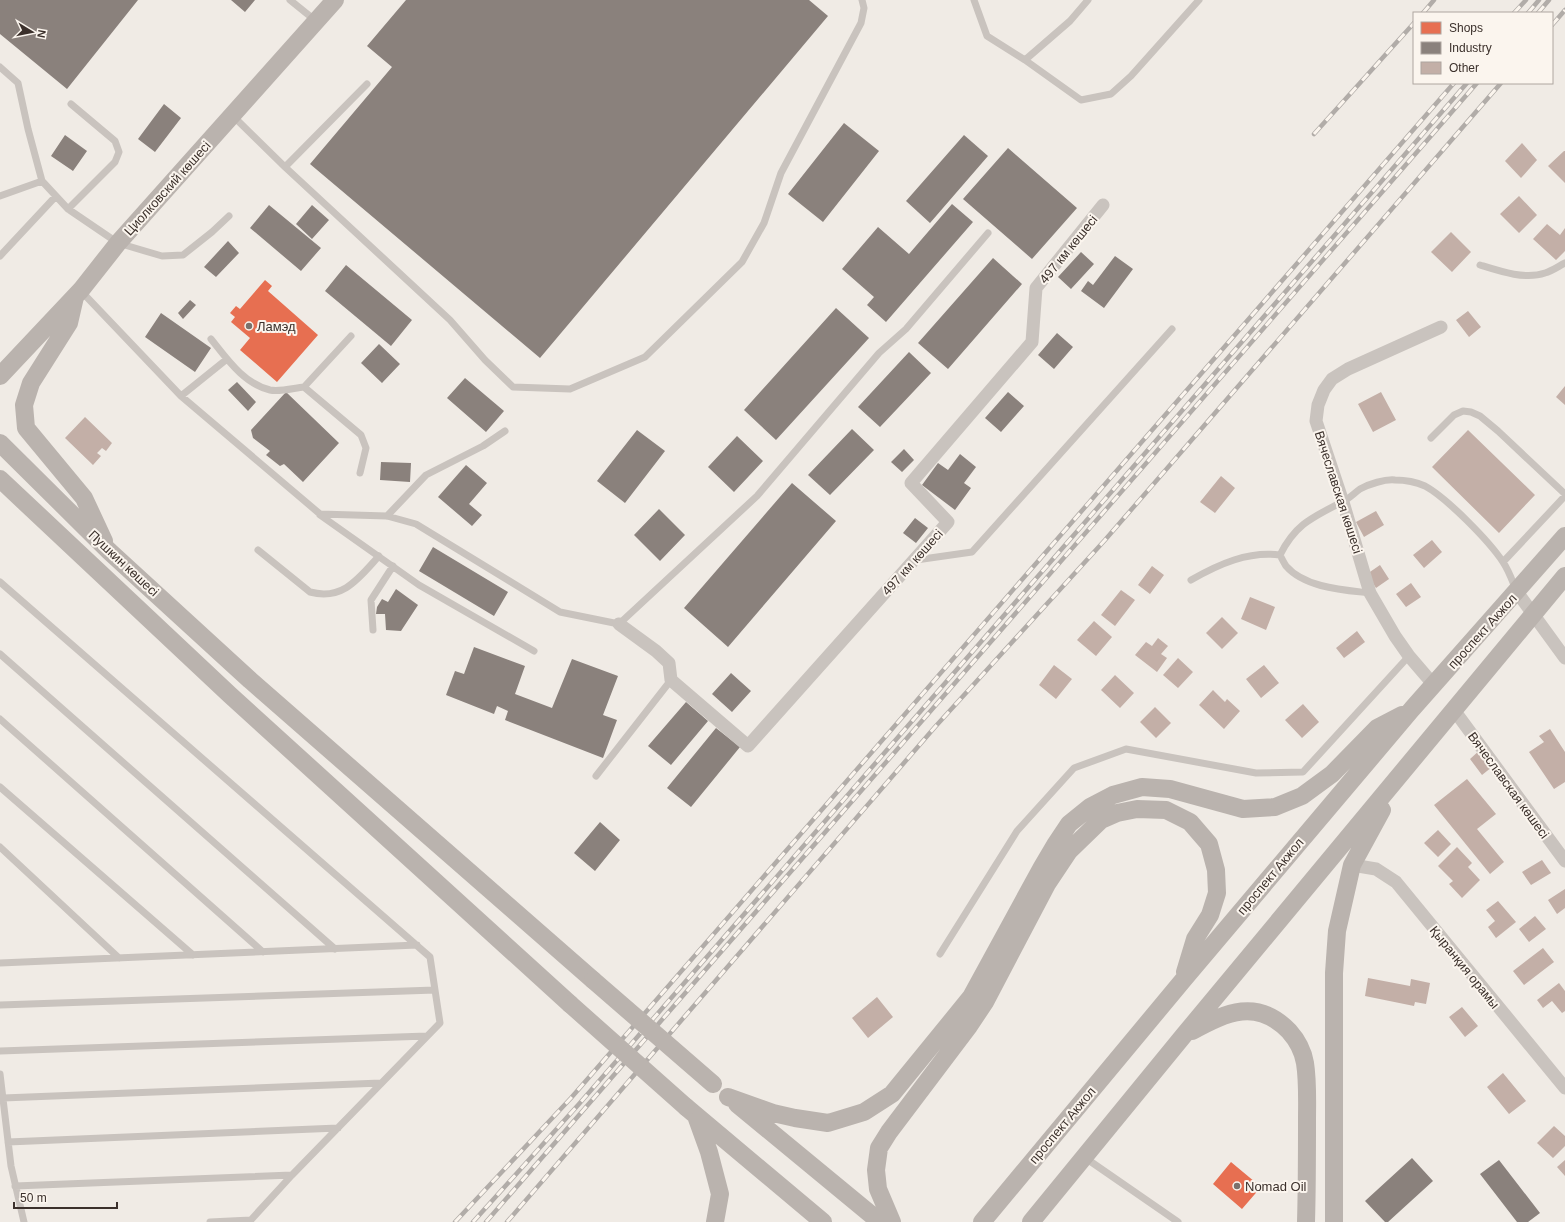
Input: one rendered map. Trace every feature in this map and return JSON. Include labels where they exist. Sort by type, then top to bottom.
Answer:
[{"type":"main road","name":"Циолковский көшесі","points":[[0,376],[78,293],[118,243],[335,0]]},
{"type":"main road","points":[[78,293],[69,322],[31,383],[24,405],[26,428],[84,498],[109,551]]},
{"type":"main road","name":"Пушкин көшесі","points":[[0,443],[109,551],[250,680],[728,1097],[880,1222]]},
{"type":"main road","name":"Пушкин көшесі","points":[[0,479],[230,696],[570,1004],[691,1111],[823,1222]]},
{"type":"main road","name":"проспект Акжол","points":[[982,1222],[1184,979],[1434,684],[1565,536]]},
{"type":"main road","name":"проспект Акжол","points":[[1032,1222],[1184,1035],[1565,576]]},
{"type":"main road","points":[[728,1097],[795,1118],[828,1123],[864,1112],[892,1094],[972,997],[1042,868],[1069,824],[1090,807],[1113,795],[1142,787],[1170,788],[1243,809],[1275,807],[1302,796],[1332,774],[1377,728],[1412,710]]},
{"type":"main road","points":[[1334,1222],[1334,973],[1337,931],[1352,865],[1402,773]]},
{"type":"main road","points":[[892,1222],[878,1189],[876,1170],[879,1148],[889,1132],[969,1026],[985,1002],[1047,884],[1069,851],[1101,820],[1118,813],[1137,809],[1166,810],[1190,822],[1209,844],[1216,870],[1217,893],[1210,915],[1195,939],[1184,979]]},
{"type":"main road","points":[[1184,1035],[1218,1017],[1239,1011],[1264,1013],[1283,1026],[1298,1041],[1305,1062],[1306,1074],[1306,1222]]},
{"type":"main road","points":[[691,1111],[712,1162],[720,1194],[715,1222]]},
{"type":"street","name":"497 км көшесі","points":[[671,680],[748,746],[948,522],[912,483],[1032,342],[1036,288],[1103,205]]},
{"type":"street","name":"Вячеславская көшесі","points":[[1434,684],[1409,656],[1395,636],[1370,592],[1343,502],[1316,421],[1318,405],[1324,390],[1332,379],[1348,369],[1441,327]]},
{"type":"street","points":[[1517,592],[1565,658]]},
{"type":"street","points":[[619,624],[656,651],[669,663],[671,680]]},
{"type":"street","name":"Вячеславская көшесі","points":[[1454,710],[1565,860]]},
{"type":"street","name":"Қыранқия орамы","points":[[1352,865],[1376,869],[1396,882],[1565,1088]]},
{"type":"lane","points":[[290,0],[316,22]]},
{"type":"lane","points":[[232,115],[285,167],[450,320],[485,360],[513,387],[570,389],[645,357],[742,262],[764,223],[781,173],[860,23],[864,8],[862,0]]},
{"type":"lane","points":[[974,0],[987,36],[1025,60],[1081,100],[1111,94],[1131,76],[1199,0]]},
{"type":"lane","points":[[1025,60],[1070,21],[1088,0]]},
{"type":"lane","points":[[0,67],[18,83],[42,181],[68,209],[118,243],[162,256],[183,255],[212,232],[228,216]]},
{"type":"lane","points":[[285,167],[367,84]]},
{"type":"lane","points":[[68,209],[115,162],[119,152],[115,141],[71,104]]},
{"type":"lane","points":[[0,196],[42,181]]},
{"type":"lane","points":[[0,256],[56,196]]},
{"type":"lane","points":[[320,514],[387,516],[416,524],[560,612],[619,624],[756,496],[879,353],[906,329],[988,233]]},
{"type":"lane","points":[[1480,265],[1518,275],[1533,275],[1545,273],[1565,263]]},
{"type":"lane","points":[[78,293],[181,396],[320,514],[419,585],[534,651]]},
{"type":"lane","points":[[914,560],[972,552],[1172,329]]},
{"type":"lane","points":[[211,339],[227,359],[249,382],[271,390],[304,387],[351,336]]},
{"type":"lane","points":[[181,396],[227,359]]},
{"type":"lane","points":[[304,387],[361,435],[366,448],[360,473]]},
{"type":"lane","points":[[1431,438],[1454,415],[1463,411],[1472,412],[1480,416],[1498,431],[1565,495],[1503,562]]},
{"type":"lane","points":[[387,516],[426,476],[483,446],[505,431]]},
{"type":"lane","points":[[1280,555],[1288,540],[1302,525],[1319,514],[1343,502],[1361,489],[1372,484],[1394,479],[1409,481],[1425,486],[1458,513],[1476,531],[1503,562],[1517,592]]},
{"type":"lane","points":[[258,550],[310,592],[321,595],[339,592],[354,583],[379,556]]},
{"type":"lane","points":[[1191,580],[1212,568],[1254,555],[1280,555]]},
{"type":"lane","points":[[1280,555],[1287,566],[1298,576],[1313,583],[1347,590],[1370,592]]},
{"type":"lane","points":[[373,630],[371,600],[393,566]]},
{"type":"lane","points":[[0,582],[430,957],[440,1023],[292,1175],[250,1221],[210,1222]]},
{"type":"lane","points":[[0,654],[335,949]]},
{"type":"lane","points":[[940,954],[1017,831],[1074,768],[1126,749],[1256,773],[1303,772],[1409,656]]},
{"type":"lane","points":[[596,776],[671,680]]},
{"type":"lane","points":[[0,719],[263,952]]},
{"type":"lane","points":[[0,787],[193,955]]},
{"type":"lane","points":[[0,847],[119,958]]},
{"type":"lane","points":[[0,963],[417,945]]},
{"type":"lane","points":[[0,1005],[435,990]]},
{"type":"lane","points":[[0,1051],[428,1036]]},
{"type":"lane","points":[[0,1074],[15,1186],[24,1222]]},
{"type":"lane","points":[[3,1098],[381,1083]]},
{"type":"lane","points":[[8,1142],[338,1128]]},
{"type":"lane","points":[[1084,1157],[1178,1222]]},
{"type":"lane","points":[[15,1186],[292,1175]]},
{"type":"building: Shops","points":[[265,280],[272,286],[268,291],[318,335],[277,382],[240,350],[250,338],[231,322],[235,317],[230,313],[236,306],[240,309]]},
{"type":"building: Shops","points":[[1231,1162],[1261,1187],[1242,1209],[1213,1184]]},
{"type":"building: Industry","points":[[0,0],[138,0],[67,89],[0,34]]},
{"type":"building: Industry","points":[[231,0],[255,0],[245,12]]},
{"type":"building: Industry","points":[[406,0],[809,0],[828,16],[540,358],[310,164],[392,67],[367,46]]},
{"type":"building: Industry","points":[[164,104],[181,118],[155,152],[138,139]]},
{"type":"building: Industry","points":[[844,123],[879,151],[823,222],[788,194]]},
{"type":"building: Industry","points":[[65,135],[87,151],[73,171],[51,156]]},
{"type":"building: Industry","points":[[964,135],[988,156],[930,223],[906,201]]},
{"type":"building: Industry","points":[[1008,148],[1077,208],[1032,259],[963,199]]},
{"type":"building: Industry","points":[[952,204],[973,222],[886,322],[867,305],[874,297],[842,269],[878,227],[909,254]]},
{"type":"building: Industry","points":[[269,205],[321,248],[301,271],[250,228]]},
{"type":"building: Industry","points":[[312,205],[329,220],[312,239],[296,224]]},
{"type":"building: Industry","points":[[228,241],[239,253],[216,277],[204,267]]},
{"type":"building: Industry","points":[[1081,252],[1094,264],[1071,289],[1058,277]]},
{"type":"building: Industry","points":[[1115,256],[1133,269],[1104,308],[1081,291],[1088,281],[1093,285]]},
{"type":"building: Industry","points":[[993,258],[1022,284],[948,369],[918,343]]},
{"type":"building: Industry","points":[[346,265],[412,320],[391,346],[325,291]]},
{"type":"building: Industry","points":[[190,300],[196,305],[183,319],[178,313]]},
{"type":"building: Industry","points":[[836,308],[869,338],[776,440],[744,410]]},
{"type":"building: Industry","points":[[161,313],[211,348],[195,372],[145,337]]},
{"type":"building: Industry","points":[[1057,333],[1073,347],[1054,369],[1038,355]]},
{"type":"building: Industry","points":[[379,344],[400,364],[382,383],[361,363]]},
{"type":"building: Industry","points":[[909,352],[931,373],[880,427],[858,407]]},
{"type":"building: Industry","points":[[465,378],[504,411],[486,432],[447,398]]},
{"type":"building: Industry","points":[[237,382],[256,402],[248,411],[228,390]]},
{"type":"building: Industry","points":[[286,392],[339,443],[303,482],[284,464],[280,466],[266,455],[270,451],[253,438],[251,430]]},
{"type":"building: Industry","points":[[1008,392],[1024,406],[1001,432],[985,418]]},
{"type":"building: Industry","points":[[852,429],[874,450],[830,495],[808,475]]},
{"type":"building: Industry","points":[[637,430],[665,451],[625,503],[597,481]]},
{"type":"building: Industry","points":[[737,436],[763,461],[734,492],[708,467]]},
{"type":"building: Industry","points":[[904,449],[914,460],[902,472],[891,462]]},
{"type":"building: Industry","points":[[960,454],[976,467],[964,483],[971,488],[955,510],[922,485],[938,463],[948,470]]},
{"type":"building: Industry","points":[[381,462],[411,463],[410,482],[380,480]]},
{"type":"building: Industry","points":[[466,465],[487,483],[469,504],[482,515],[472,526],[438,497]]},
{"type":"building: Industry","points":[[792,483],[836,521],[728,647],[684,608]]},
{"type":"building: Industry","points":[[659,509],[685,535],[660,561],[634,535]]},
{"type":"building: Industry","points":[[915,518],[928,528],[916,543],[903,533]]},
{"type":"building: Industry","points":[[433,547],[508,592],[494,616],[419,571]]},
{"type":"building: Industry","points":[[396,589],[418,605],[401,631],[386,630],[385,614],[376,614],[377,607],[382,599],[388,602]]},
{"type":"building: Industry","points":[[474,647],[525,666],[515,694],[552,708],[572,659],[618,676],[603,715],[617,720],[603,758],[505,720],[508,711],[497,706],[494,714],[446,695],[455,671],[464,674]]},
{"type":"building: Industry","points":[[731,673],[751,691],[732,712],[712,694]]},
{"type":"building: Industry","points":[[686,702],[708,721],[671,765],[648,746]]},
{"type":"building: Industry","points":[[716,728],[740,747],[691,807],[667,788]]},
{"type":"building: Industry","points":[[600,822],[620,840],[595,871],[574,853]]},
{"type":"building: Industry","points":[[1412,1158],[1433,1181],[1388,1222],[1385,1222],[1365,1201]]},
{"type":"building: Industry","points":[[1499,1160],[1540,1213],[1528,1222],[1517,1222],[1480,1174]]},
{"type":"building: Other","points":[[1522,143],[1537,160],[1521,178],[1505,161]]},
{"type":"building: Other","points":[[1565,151],[1565,183],[1548,166]]},
{"type":"building: Other","points":[[1519,196],[1537,215],[1519,233],[1500,214]]},
{"type":"building: Other","points":[[1547,224],[1560,235],[1565,228],[1565,251],[1556,260],[1533,239]]},
{"type":"building: Other","points":[[1451,232],[1471,252],[1452,272],[1431,252]]},
{"type":"building: Other","points":[[1468,311],[1481,327],[1469,337],[1456,320]]},
{"type":"building: Other","points":[[1565,386],[1565,405],[1556,397]]},
{"type":"building: Other","points":[[1381,392],[1396,420],[1373,432],[1358,404]]},
{"type":"building: Other","points":[[85,417],[112,443],[106,451],[102,448],[97,453],[101,456],[93,465],[65,438]]},
{"type":"building: Other","points":[[1468,430],[1535,495],[1499,533],[1432,467]]},
{"type":"building: Other","points":[[1221,476],[1235,488],[1215,513],[1200,502]]},
{"type":"building: Other","points":[[1376,511],[1384,525],[1364,537],[1356,522]]},
{"type":"building: Other","points":[[1432,540],[1442,552],[1424,568],[1413,555]]},
{"type":"building: Other","points":[[1380,565],[1389,579],[1376,588],[1367,574]]},
{"type":"building: Other","points":[[1152,566],[1164,575],[1150,594],[1138,585]]},
{"type":"building: Other","points":[[1411,583],[1421,597],[1406,607],[1396,594]]},
{"type":"building: Other","points":[[1121,590],[1135,600],[1115,626],[1101,615]]},
{"type":"building: Other","points":[[1250,597],[1275,607],[1266,630],[1241,619]]},
{"type":"building: Other","points":[[1222,617],[1238,633],[1222,649],[1206,633]]},
{"type":"building: Other","points":[[1094,621],[1112,637],[1096,656],[1077,640]]},
{"type":"building: Other","points":[[1357,631],[1365,642],[1344,658],[1336,648]]},
{"type":"building: Other","points":[[1158,638],[1168,646],[1161,654],[1167,658],[1157,672],[1135,655],[1146,642],[1152,646]]},
{"type":"building: Other","points":[[1178,658],[1193,672],[1178,688],[1163,675]]},
{"type":"building: Other","points":[[1054,665],[1072,679],[1056,699],[1039,685]]},
{"type":"building: Other","points":[[1264,665],[1279,683],[1261,698],[1246,679]]},
{"type":"building: Other","points":[[1115,675],[1134,693],[1120,708],[1101,690]]},
{"type":"building: Other","points":[[1213,690],[1225,702],[1227,699],[1240,711],[1224,729],[1199,705]]},
{"type":"building: Other","points":[[1303,704],[1319,722],[1302,738],[1285,720]]},
{"type":"building: Other","points":[[1155,707],[1171,723],[1156,738],[1140,722]]},
{"type":"building: Other","points":[[1550,729],[1565,752],[1565,782],[1554,789],[1529,752],[1544,742],[1539,736]]},
{"type":"building: Other","points":[[1480,750],[1492,767],[1482,775],[1470,759]]},
{"type":"building: Other","points":[[1467,779],[1496,814],[1477,829],[1504,862],[1490,874],[1434,805]]},
{"type":"building: Other","points":[[1438,830],[1451,844],[1438,857],[1424,843]]},
{"type":"building: Other","points":[[1457,847],[1472,863],[1468,867],[1480,880],[1462,898],[1449,884],[1453,881],[1438,866]]},
{"type":"building: Other","points":[[1542,860],[1551,873],[1531,885],[1522,872]]},
{"type":"building: Other","points":[[1565,889],[1565,908],[1557,914],[1548,900]]},
{"type":"building: Other","points":[[1498,901],[1516,922],[1496,938],[1488,927],[1495,921],[1486,910]]},
{"type":"building: Other","points":[[1535,916],[1546,929],[1529,942],[1519,929]]},
{"type":"building: Other","points":[[1543,948],[1554,962],[1524,985],[1513,971]]},
{"type":"building: Other","points":[[1368,978],[1410,986],[1411,979],[1430,983],[1426,1004],[1415,1002],[1414,1006],[1365,996]]},
{"type":"building: Other","points":[[1559,983],[1565,991],[1565,1011],[1562,1013],[1552,1001],[1543,1008],[1537,1000]]},
{"type":"building: Other","points":[[877,997],[893,1017],[868,1038],[852,1018]]},
{"type":"building: Other","points":[[1462,1007],[1478,1026],[1465,1037],[1449,1017]]},
{"type":"building: Other","points":[[1503,1073],[1526,1101],[1509,1114],[1487,1087]]},
{"type":"building: Other","points":[[1554,1126],[1565,1136],[1565,1146],[1553,1158],[1537,1143]]},
{"type":"building: Other","points":[[1565,1160],[1565,1176],[1557,1167]]},
{"type":"railway","points":[[1424,12],[1434,0]]},
{"type":"railway","points":[[1515,12],[1526,0]]},
{"type":"railway","points":[[1529,12],[1539,0]]},
{"type":"railway","points":[[1539,12],[1549,0]]},
{"type":"railway","points":[[1553,24],[1565,10]]},
{"type":"railway","points":[[1314,134],[1413,24]]},
{"type":"railway","points":[[455,1222],[571,1098],[1453,84]]},
{"type":"railway","points":[[473,1222],[579,1104],[1466,84]]},
{"type":"railway","points":[[486,1222],[1476,84]]},
{"type":"railway","points":[[507,1222],[935,727],[1105,540],[1500,84]]},
{"type":"place","name":"Ламэд","points":[[249,326]]},
{"type":"place","name":"Nomad Oil","points":[[1237,1186]]}]
